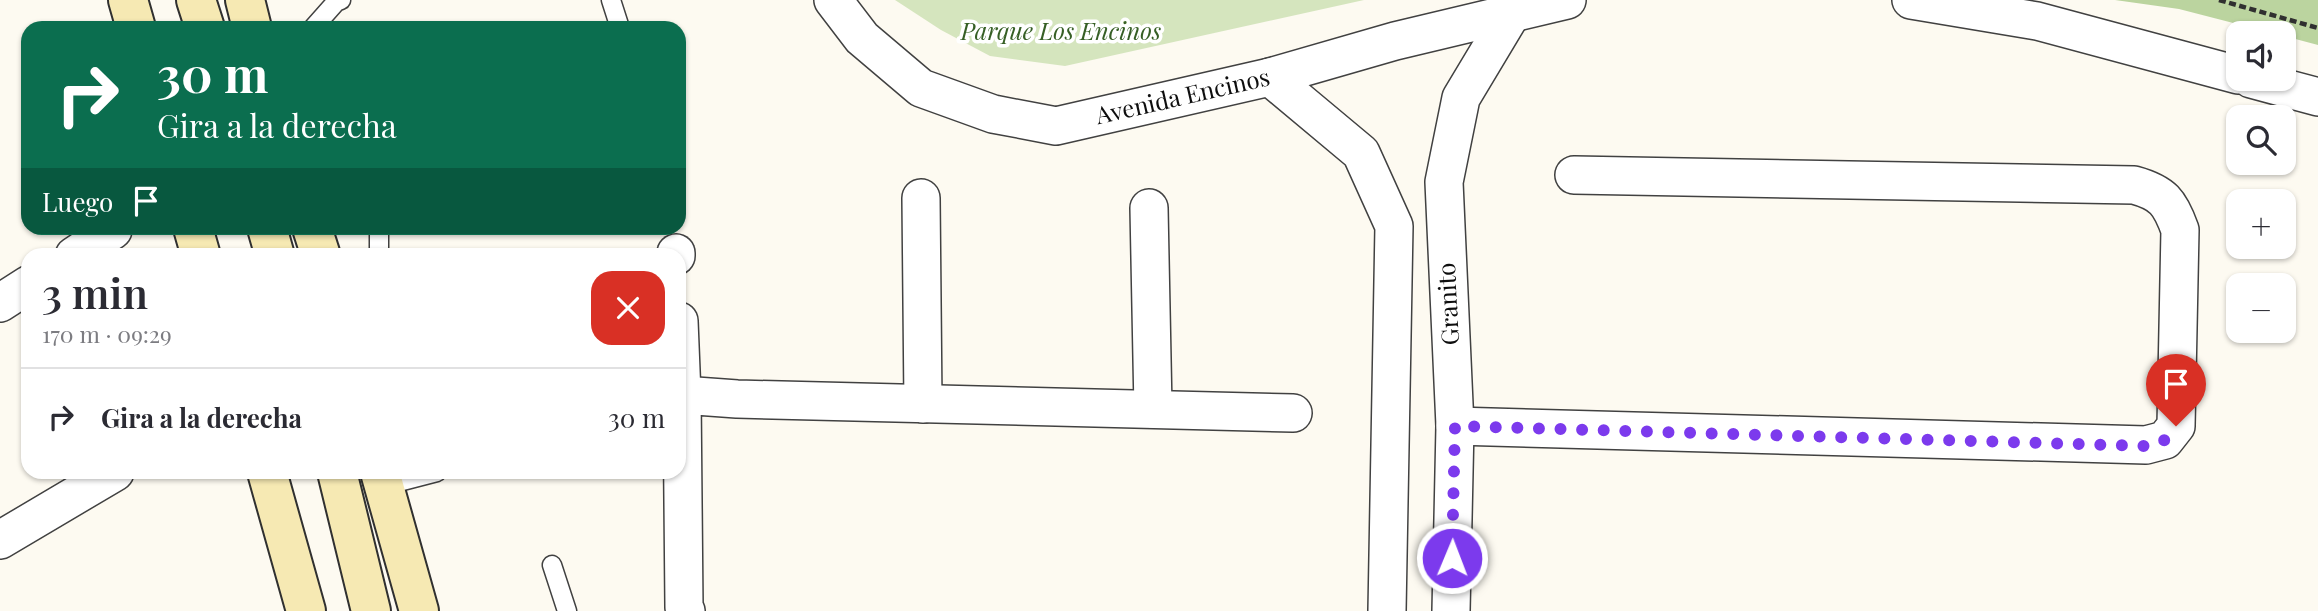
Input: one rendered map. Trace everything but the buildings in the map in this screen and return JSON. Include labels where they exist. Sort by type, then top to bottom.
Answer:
[{"type":"main road","points":[[128,0],[134,21]]},
{"type":"main road","points":[[196,0],[203,21]]},
{"type":"main road","points":[[245,0],[250,21]]},
{"type":"main road","points":[[269,479],[306,611]]},
{"type":"main road","points":[[339,479],[371,611]]},
{"type":"main road","points":[[382,479],[419,611]]},
{"type":"street","name":"Avenida Encinos","points":[[833,0],[862,38],[921,88],[993,114],[1056,126],[1270,77],[1395,41],[1566,0]]},
{"type":"street","points":[[1911,0],[2037,21],[2226,72]]},
{"type":"street","name":"Granito","points":[[1451,611],[1455,426],[1444,182],[1461,98],[1512,13]]},
{"type":"street","points":[[1270,77],[1361,153],[1394,226],[1387,611]]},
{"type":"street","points":[[2296,91],[2318,97]]},
{"type":"street","points":[[1455,426],[2146,446],[2165,440],[2176,426],[2180,230],[2173,212],[2155,191],[2134,185],[1574,175]]},
{"type":"street","points":[[921,198],[923,404]]},
{"type":"street","points":[[1149,208],[1153,409]]},
{"type":"street","points":[[86,248],[106,235]]},
{"type":"street","points":[[0,303],[21,290]]},
{"type":"street","points":[[686,395],[737,399],[1293,413]]},
{"type":"street","points":[[0,540],[103,479]]},
{"type":"street","points":[[683,479],[686,611]]},
{"type":"lane","points":[[319,21],[341,0]]},
{"type":"lane","points":[[611,0],[618,21]]},
{"type":"lane","points":[[552,565],[567,611]]},
{"type":"path","points":[[2219,0],[2318,28]]},
{"type":"green space","name":"Parque Los Encinos","points":[[895,0],[1364,0],[1065,66],[990,56],[941,30]]},
{"type":"green space","points":[[2115,0],[2318,0],[2318,45],[2296,39],[2296,21],[2226,21],[2179,9]]},
{"type":"route","points":[[1452,558],[1455,426],[2146,446],[2165,440],[2176,426]]}]
